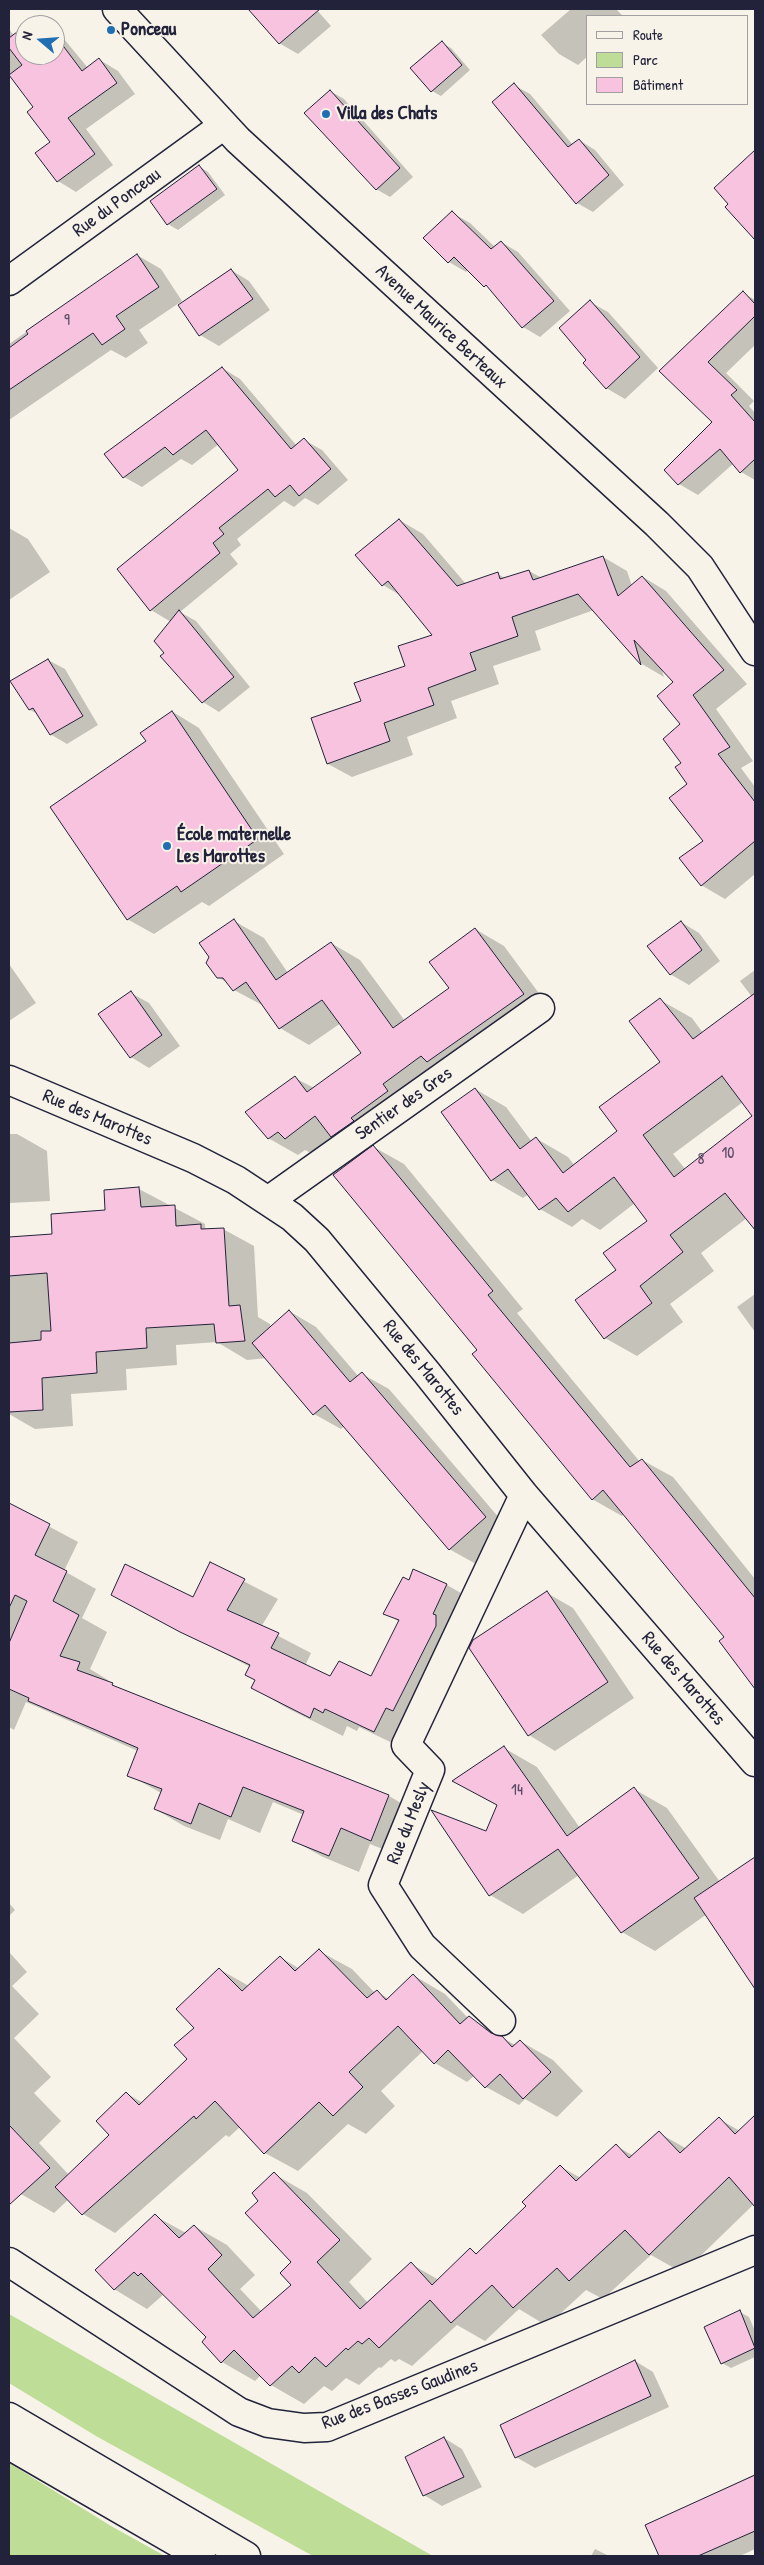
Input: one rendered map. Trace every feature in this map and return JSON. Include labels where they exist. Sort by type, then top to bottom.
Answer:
[{"type":"street","name":"Avenue Maurice Berteaux","points":[[117,9],[238,140],[657,524],[700,567],[755,651]]},
{"type":"street","name":"Rue du Ponceau","points":[[9,281],[224,125]]},
{"type":"street","name":"Sentier des Gres","points":[[268,1201],[540,1008]]},
{"type":"street","name":"Rue des Marottes","points":[[9,1080],[192,1158],[236,1180],[292,1217],[317,1240],[428,1373],[524,1495],[755,1762]]},
{"type":"street","name":"Rue du Mesly","points":[[501,2021],[422,1946],[383,1885],[430,1770],[406,1745],[524,1495]]},
{"type":"street","name":"Rue des Basses Gaudines","points":[[9,2262],[238,2412],[268,2423],[304,2428],[327,2427],[755,2250]]},
{"type":"street","points":[[9,2417],[246,2556]]},
{"type":"street","points":[[9,2445],[201,2556]]},
{"type":"green space","points":[[9,2314],[433,2556],[313,2556],[96,2436],[9,2383]]},
{"type":"green space","points":[[9,2463],[111,2526],[165,2556],[9,2556]]},
{"type":"building","points":[[248,9],[320,9],[279,44]]},
{"type":"building","points":[[15,34],[15,56],[9,48],[9,38]]},
{"type":"building","points":[[442,41],[462,65],[431,92],[410,68]]},
{"type":"building","points":[[65,48],[82,71],[99,58],[117,83],[68,118],[95,154],[57,182],[35,153],[50,142],[27,112],[33,107],[9,75],[22,65],[65,65]]},
{"type":"building","points":[[514,83],[568,147],[579,139],[609,175],[576,204],[492,102]]},
{"type":"building","points":[[330,90],[400,168],[376,190],[304,113]]},
{"type":"building","points":[[755,150],[755,240],[725,207],[728,204],[714,188]]},
{"type":"building","points":[[199,165],[217,189],[167,225],[150,201]]},
{"type":"building","points":[[452,211],[491,249],[501,241],[554,301],[522,328],[486,285],[484,287],[454,257],[448,263],[423,238]]},
{"type":"building","points":[[137,254],[159,287],[116,316],[125,329],[102,345],[93,333],[9,390],[9,348],[28,334],[26,331]]},
{"type":"building","points":[[231,269],[253,299],[199,336],[178,305]]},
{"type":"building","points":[[743,291],[755,304],[755,316],[708,362],[737,390],[731,395],[755,422],[755,459],[740,473],[720,449],[678,485],[664,470],[712,422],[659,371]]},
{"type":"building","points":[[590,300],[640,357],[606,389],[583,363],[586,360],[559,328]]},
{"type":"building","points":[[222,367],[291,449],[304,438],[331,469],[299,496],[290,485],[275,497],[268,489],[219,528],[224,534],[213,543],[220,553],[150,611],[117,569],[238,470],[206,430],[173,455],[165,447],[123,478],[104,454]]},
{"type":"building","points":[[399,519],[457,586],[498,572],[500,579],[529,570],[533,580],[603,556],[618,596],[642,576],[724,670],[693,695],[730,747],[718,754],[755,802],[755,841],[701,886],[679,858],[703,841],[669,798],[687,784],[675,767],[681,763],[663,739],[680,724],[657,696],[673,682],[634,640],[641,665],[578,594],[512,617],[518,636],[470,653],[476,670],[428,688],[434,705],[384,723],[390,741],[327,764],[311,718],[361,701],[354,683],[405,666],[398,646],[432,635],[388,581],[382,586],[355,555]]},
{"type":"building","points":[[179,610],[234,677],[202,703],[160,656],[164,653],[154,641]]},
{"type":"building","points":[[48,659],[83,716],[50,735],[33,708],[29,710],[10,681]]},
{"type":"building","points":[[172,711],[258,839],[181,892],[177,886],[127,920],[50,807],[146,741],[140,733]]},
{"type":"building","points":[[234,919],[276,980],[331,942],[393,1028],[449,988],[429,962],[475,928],[524,994],[427,1062],[421,1056],[383,1084],[388,1091],[351,1118],[354,1121],[331,1137],[315,1116],[285,1139],[278,1132],[268,1139],[245,1112],[295,1076],[307,1092],[361,1053],[322,1000],[279,1029],[246,982],[233,991],[223,978],[217,978],[206,963],[209,957],[199,943]]},
{"type":"building","points":[[681,921],[702,950],[670,975],[647,946]]},
{"type":"building","points":[[131,991],[162,1035],[130,1058],[98,1014]]},
{"type":"building","points":[[755,993],[755,1230],[725,1193],[670,1235],[683,1252],[640,1286],[652,1303],[604,1339],[575,1300],[616,1270],[603,1253],[647,1221],[614,1177],[568,1212],[556,1198],[539,1210],[508,1169],[491,1181],[441,1112],[475,1088],[520,1149],[536,1137],[563,1173],[617,1131],[599,1107],[660,1062],[629,1021],[660,998],[693,1039]],"holes":[[[722,1076],[752,1116],[674,1177],[643,1135]]]},
{"type":"building","points":[[373,1145],[493,1291],[488,1295],[630,1467],[642,1459],[755,1598],[755,1689],[719,1641],[724,1637],[603,1490],[592,1500],[472,1354],[477,1350],[333,1175]]},
{"type":"building","points":[[139,1187],[141,1207],[175,1205],[176,1226],[201,1224],[201,1229],[224,1228],[229,1306],[240,1305],[245,1341],[216,1343],[214,1324],[146,1328],[147,1348],[96,1352],[97,1373],[42,1378],[43,1410],[9,1412],[9,1343],[41,1340],[41,1331],[51,1331],[47,1273],[9,1276],[9,1237],[52,1234],[51,1214],[105,1210],[104,1190]]},
{"type":"building","points":[[289,1310],[350,1382],[362,1372],[486,1517],[449,1550],[325,1405],[313,1415],[252,1343]]},
{"type":"building","points":[[9,1503],[50,1524],[35,1555],[67,1571],[53,1601],[79,1615],[60,1656],[80,1662],[77,1670],[113,1683],[112,1685],[389,1795],[371,1841],[341,1828],[329,1856],[292,1841],[304,1811],[243,1787],[231,1817],[199,1803],[191,1824],[154,1809],[162,1789],[127,1776],[138,1748],[28,1701],[29,1698],[9,1689],[9,1643],[27,1601],[15,1595],[9,1608]]},
{"type":"building","points":[[210,1562],[245,1579],[227,1610],[279,1633],[271,1648],[330,1676],[339,1661],[371,1676],[399,1620],[383,1614],[403,1577],[409,1580],[413,1569],[447,1584],[433,1614],[436,1615],[436,1626],[393,1711],[386,1708],[374,1732],[325,1709],[323,1713],[314,1708],[310,1718],[251,1688],[255,1680],[245,1675],[250,1665],[180,1632],[111,1595],[125,1564],[193,1597]]},
{"type":"building","points":[[547,1591],[608,1682],[528,1736],[469,1648],[473,1640]]},
{"type":"building","points":[[504,1746],[567,1836],[634,1787],[699,1878],[621,1933],[558,1849],[489,1896],[431,1810],[486,1831],[497,1805],[452,1781]]},
{"type":"building","points":[[755,1857],[755,1989],[694,1898]]},
{"type":"building","points":[[319,1949],[367,1998],[377,1990],[386,2000],[413,1974],[460,2024],[469,2016],[491,2033],[502,2036],[512,2047],[520,2040],[551,2072],[523,2099],[500,2074],[485,2088],[448,2050],[434,2064],[398,2026],[349,2072],[363,2087],[333,2116],[319,2102],[264,2154],[215,2101],[196,2119],[194,2116],[82,2215],[55,2187],[109,2135],[96,2121],[126,2092],[139,2105],[187,2059],[174,2045],[194,2028],[176,2009],[219,1968],[242,1991],[280,1956],[295,1971]]},
{"type":"building","points":[[755,2115],[755,2207],[729,2177],[649,2255],[625,2230],[569,2281],[557,2268],[513,2308],[492,2285],[451,2323],[430,2300],[379,2348],[369,2338],[362,2344],[358,2341],[348,2350],[346,2348],[326,2367],[315,2357],[299,2373],[292,2366],[270,2386],[234,2350],[221,2363],[202,2342],[206,2337],[141,2273],[138,2276],[134,2272],[114,2290],[95,2270],[155,2214],[179,2238],[194,2225],[222,2255],[208,2269],[253,2318],[291,2285],[280,2273],[291,2262],[245,2213],[258,2201],[252,2193],[274,2172],[340,2240],[317,2262],[360,2309],[411,2262],[432,2285],[470,2248],[476,2254],[526,2206],[522,2202],[560,2165],[576,2181],[616,2144],[629,2158],[659,2131],[680,2153],[719,2117],[735,2134]]},
{"type":"building","points":[[9,2125],[50,2168],[9,2205]]},
{"type":"building","points":[[740,2310],[755,2348],[721,2364],[704,2327]]},
{"type":"building","points":[[635,2360],[651,2396],[515,2458],[500,2425]]},
{"type":"building","points":[[444,2437],[464,2477],[423,2496],[405,2457]]},
{"type":"building","points":[[755,2475],[755,2531],[698,2556],[659,2556],[645,2525]]},
{"type":"place","name":"Ponceau","points":[[111,30]]},
{"type":"place","name":"Villa des Chats","points":[[326,114]]},
{"type":"place","name":"École maternelle Les Marottes","points":[[167,846]]}]
